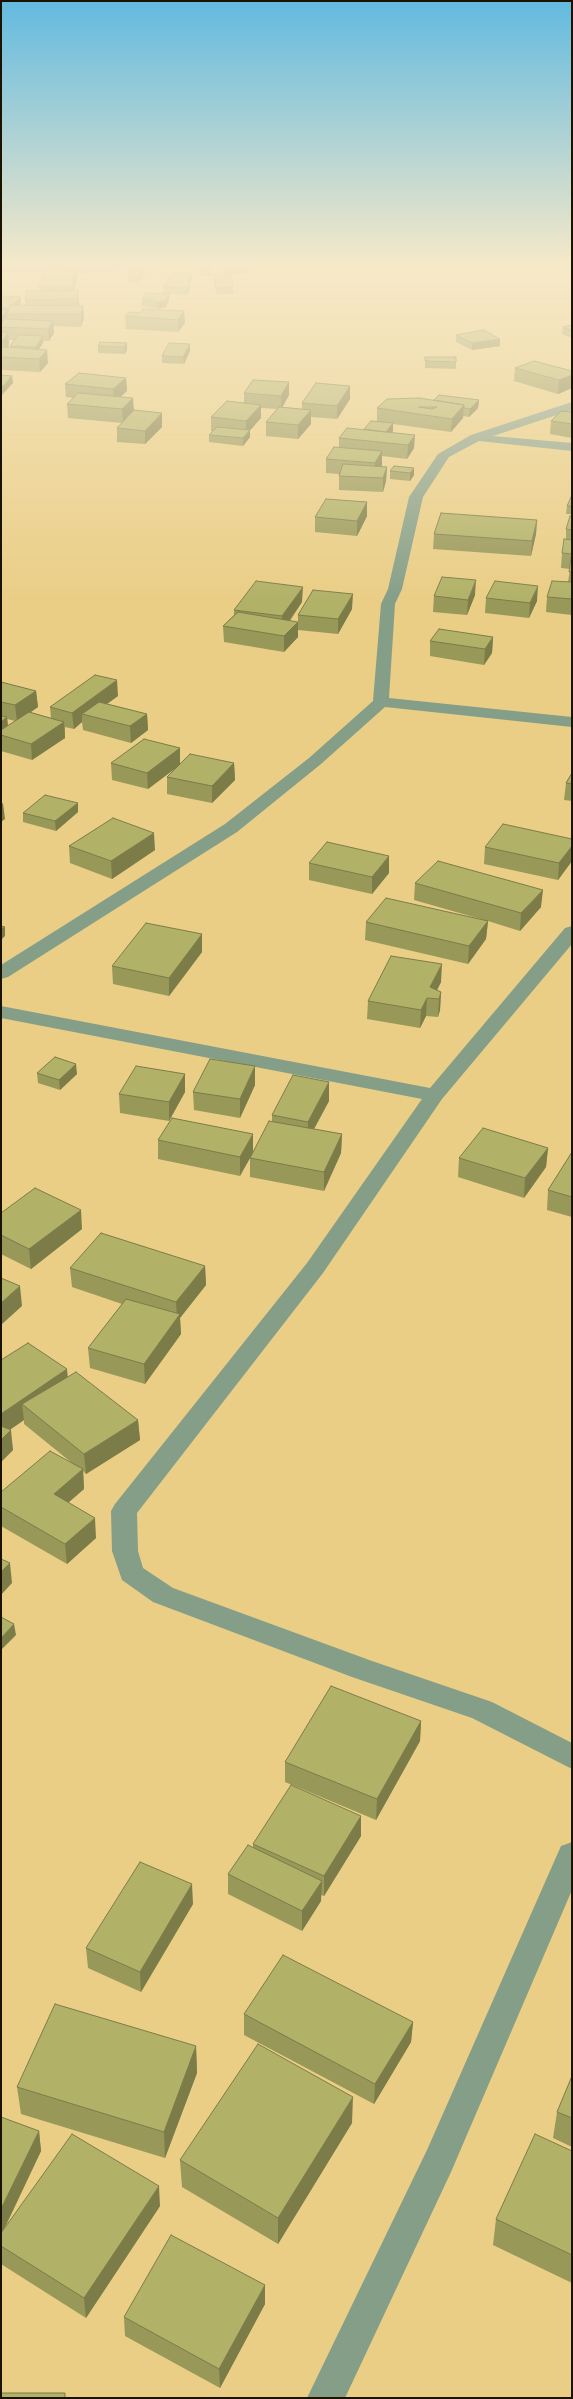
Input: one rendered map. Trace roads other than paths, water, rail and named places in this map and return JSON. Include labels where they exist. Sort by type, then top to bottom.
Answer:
[{"type":"street","points":[[1,973],[231,828],[315,761],[381,702],[388,604],[395,589],[416,497],[444,454],[475,438],[572,406]]},
{"type":"street","points":[[475,438],[572,447]]},
{"type":"street","points":[[381,702],[572,722]]},
{"type":"street","points":[[572,932],[435,1095],[315,1268],[124,1511],[125,1551],[131,1573],[163,1595],[362,1669],[482,1710],[572,1757]]},
{"type":"street","points":[[1,1012],[435,1095]]},
{"type":"street","points":[[326,2398],[439,2161],[572,1855]]}]
